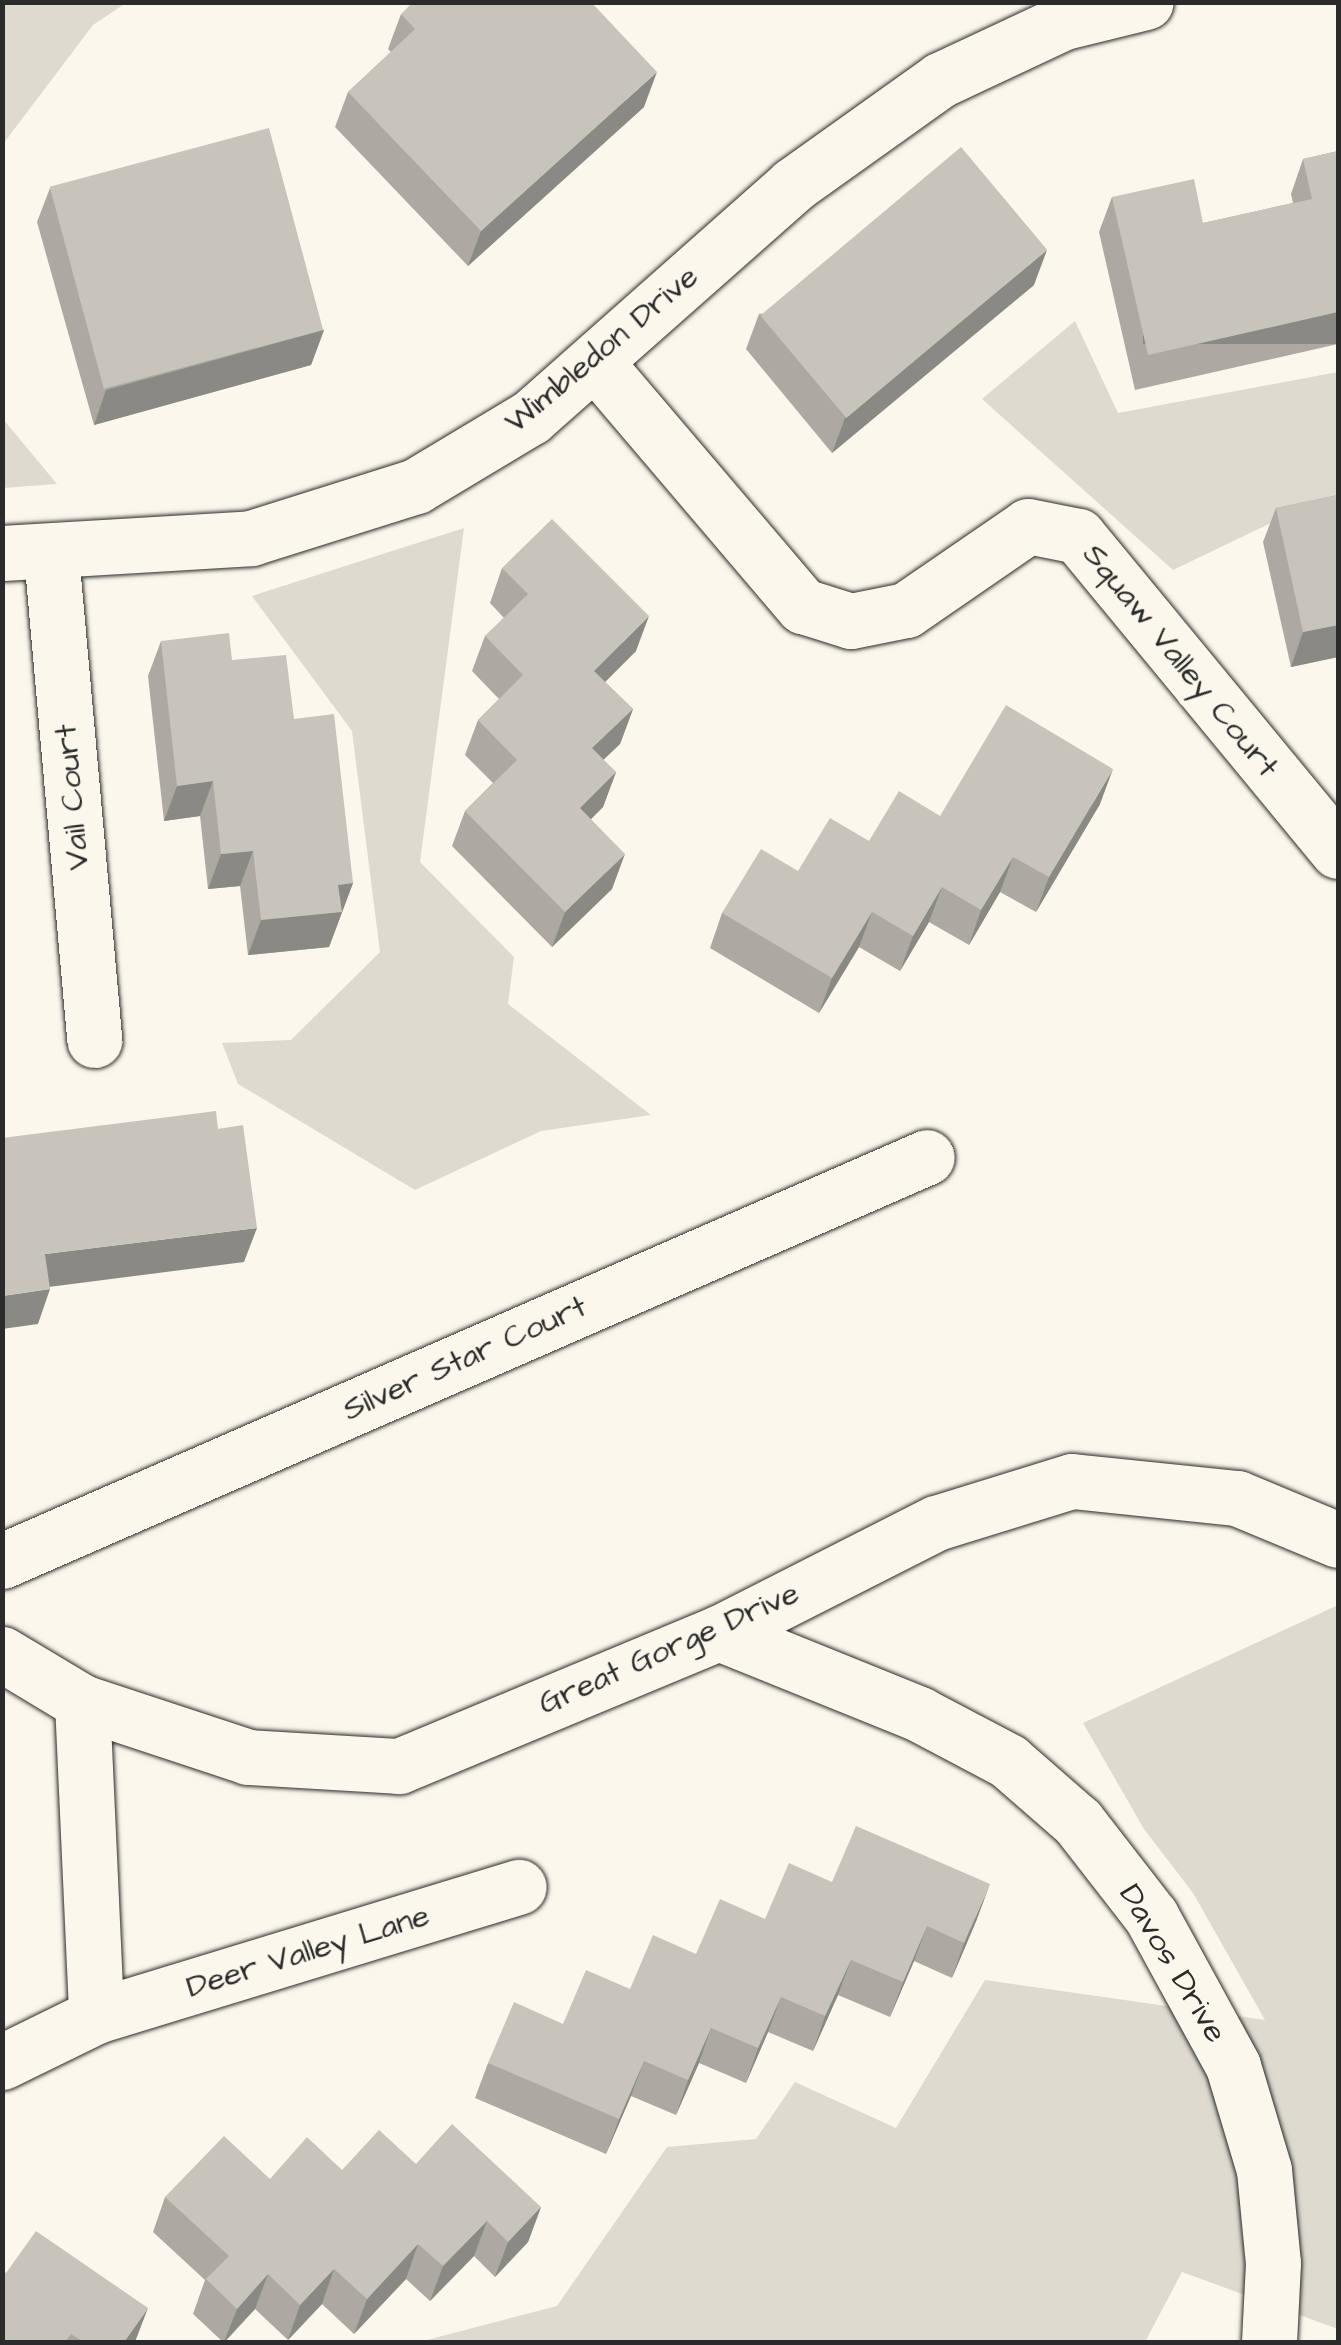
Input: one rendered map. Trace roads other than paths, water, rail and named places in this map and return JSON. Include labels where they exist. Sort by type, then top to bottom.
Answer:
[{"type":"street","name":"Wimbledon Drive","points":[[27,554],[251,538],[416,486],[531,418],[793,185],[940,80],[1064,22],[1146,2]]},
{"type":"street","name":"Squaw Valley Court","points":[[595,362],[803,606],[851,620],[906,610],[1028,526],[1078,536],[1338,850]]},
{"type":"street","name":"Vail Court","points":[[27,554],[94,1040]]},
{"type":"street","name":"Silver Star Court","points":[[2,1560],[927,1157]]},
{"type":"street","name":"Great Gorge Drive","points":[[2,1654],[82,1702],[248,1757],[400,1766],[718,1633],[936,1523],[1072,1481],[1237,1498],[1338,1540]]},
{"type":"street","name":"Davos Drive","points":[[718,1633],[920,1714],[1008,1761],[1078,1822],[1151,1916],[1233,2066],[1264,2170],[1273,2263],[1269,2342]]},
{"type":"street","points":[[82,1702],[96,2016]]},
{"type":"street","name":"Deer Valley Lane","points":[[2,2062],[96,2016],[519,1887]]}]
